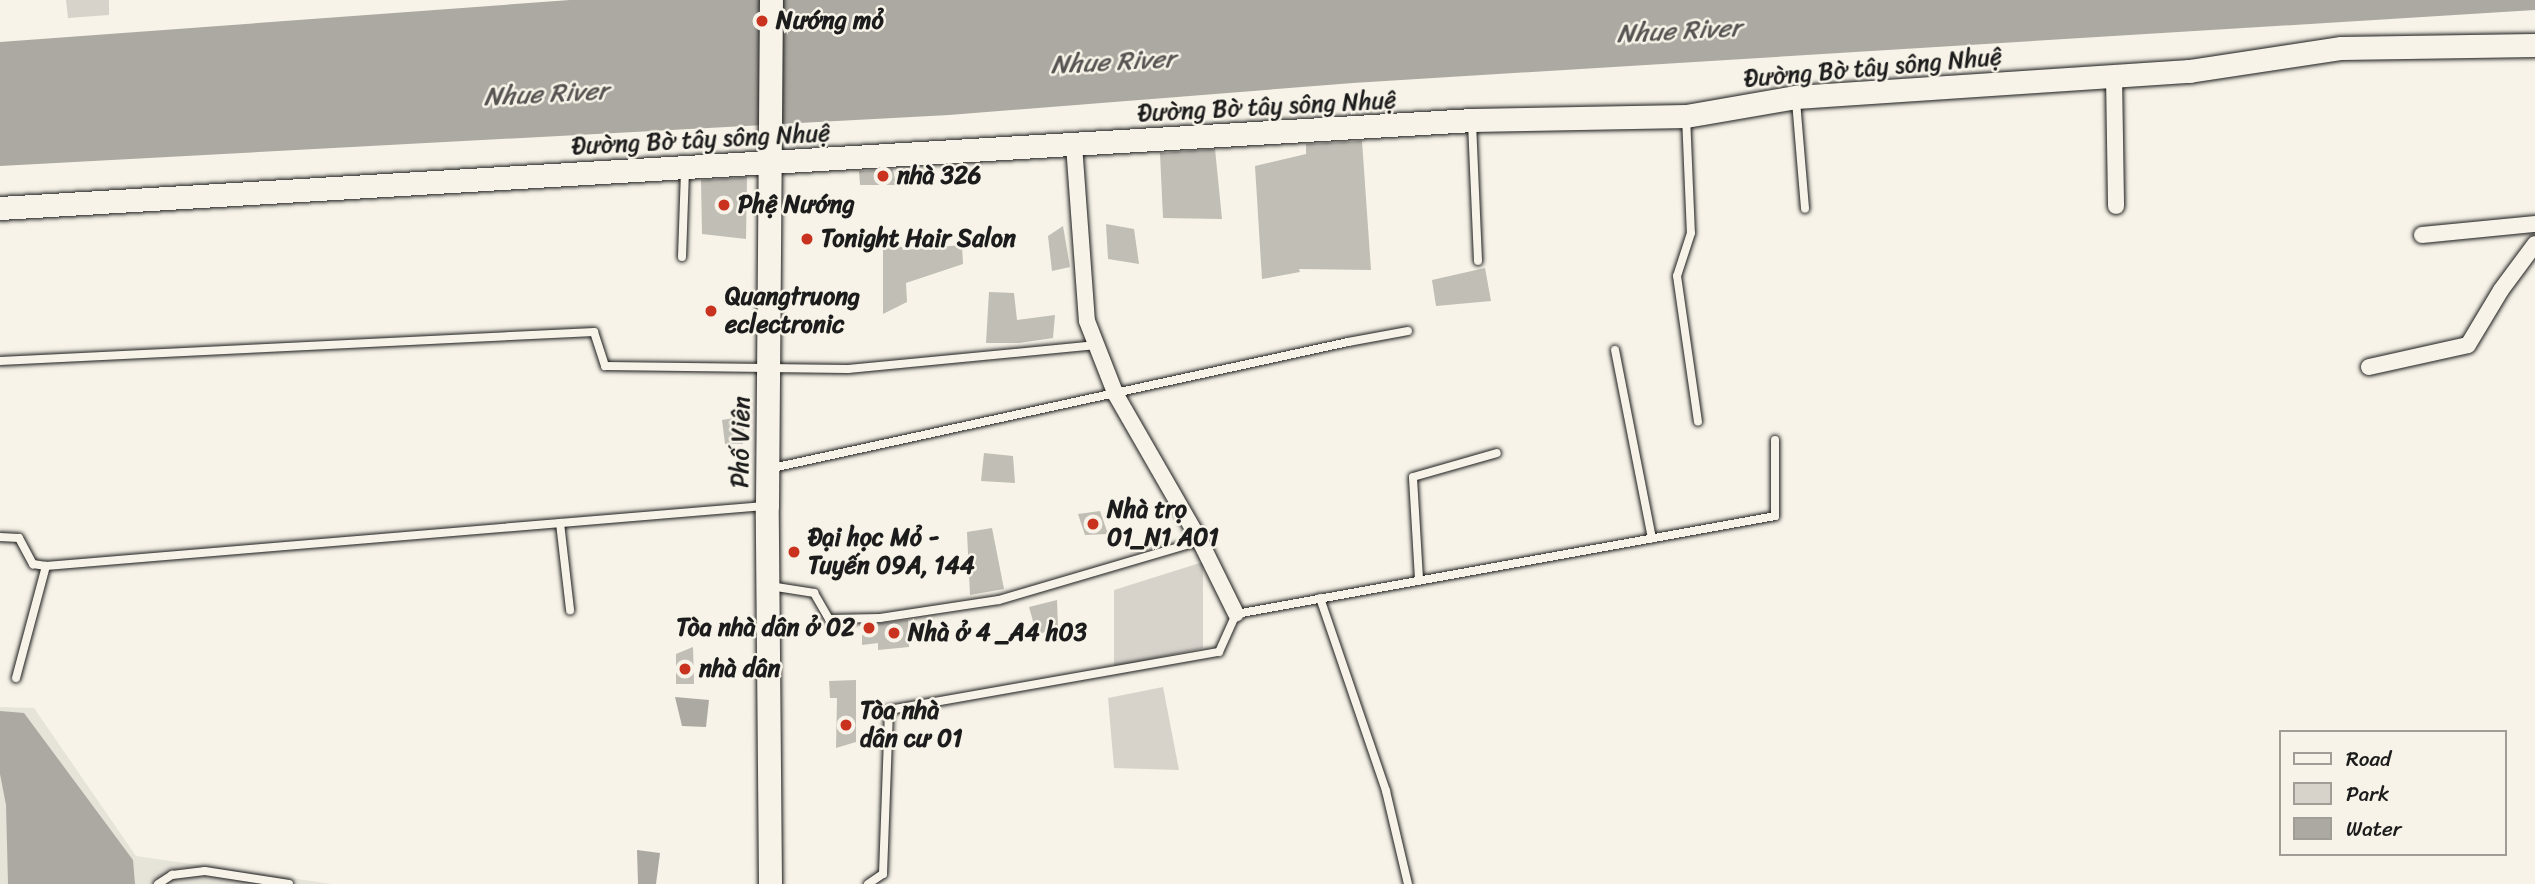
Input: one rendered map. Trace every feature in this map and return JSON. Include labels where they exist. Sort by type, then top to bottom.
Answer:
[{"type":"street","name":"Phố Viên","points":[[770,884],[767,506],[771,0]]},
{"type":"street","name":"Đường Bờ tây sông Nhuệ","points":[[0,208],[409,186],[479,178],[1472,120],[1686,116],[1796,97],[2189,71],[2341,48],[2535,45]]},
{"type":"street","points":[[2114,75],[2116,206]]},
{"type":"street","points":[[1074,145],[1087,321],[1116,395],[1200,541],[1236,614]]},
{"type":"street","points":[[2422,235],[2535,224]]},
{"type":"street","points":[[2369,367],[2468,345],[2501,290],[2535,244]]},
{"type":"lane","points":[[1796,97],[1805,209]]},
{"type":"lane","points":[[1686,116],[1690,233],[1676,276],[1698,421]]},
{"type":"lane","points":[[1472,120],[1478,261]]},
{"type":"lane","points":[[682,257],[685,167]]},
{"type":"lane","points":[[768,469],[1408,331]]},
{"type":"lane","points":[[0,361],[594,332],[605,366],[848,369],[1097,345]]},
{"type":"lane","points":[[1615,350],[1652,538]]},
{"type":"lane","points":[[868,884],[883,874],[888,710],[1219,652],[1236,614],[1775,516],[1775,440]]},
{"type":"lane","points":[[1419,579],[1413,477],[1497,453]]},
{"type":"lane","points":[[0,537],[19,538],[33,564],[46,566],[767,506]]},
{"type":"lane","points":[[560,523],[570,610]]},
{"type":"lane","points":[[767,585],[814,593],[829,619],[880,618],[999,600],[1200,541]]},
{"type":"lane","points":[[16,678],[46,566]]},
{"type":"lane","points":[[1320,598],[1386,792],[1408,884]]},
{"type":"lane","points":[[158,884],[172,875],[205,871],[289,884]]},
{"type":"shaded area","points":[[0,707],[34,708],[136,856],[332,884],[0,884]]},
{"type":"green space","points":[[66,0],[109,0],[109,15],[68,18]]},
{"type":"green space","points":[[1203,562],[1203,648],[1114,667],[1114,590]]},
{"type":"green space","points":[[1163,687],[1179,770],[1114,768],[1108,698]]},
{"type":"water","name":"Nhue River","points":[[570,0],[2535,0],[2535,10],[1353,83],[949,115],[0,166],[0,42]]},
{"type":"water","points":[[675,697],[709,700],[706,727],[682,726]]},
{"type":"water","points":[[0,711],[24,713],[133,860],[135,884],[8,884],[6,805],[0,774]]},
{"type":"water","points":[[637,850],[660,853],[656,884],[638,884]]},
{"type":"building","points":[[1362,141],[1371,270],[1299,269],[1300,272],[1262,279],[1255,166],[1306,154],[1306,144]]},
{"type":"building","points":[[1215,149],[1222,219],[1163,218],[1160,153]]},
{"type":"building","points":[[893,169],[896,185],[860,185],[859,171]]},
{"type":"building","name":"Phệ Nướng","points":[[747,177],[746,239],[702,234],[701,180]]},
{"type":"building","points":[[1106,224],[1134,229],[1139,264],[1108,259]]},
{"type":"building","points":[[1063,226],[1070,267],[1052,271],[1048,236]]},
{"type":"building","points":[[883,245],[902,247],[903,250],[962,245],[963,264],[906,283],[907,302],[883,314]]},
{"type":"building","points":[[1485,268],[1491,301],[1436,306],[1432,280]]},
{"type":"building","points":[[989,292],[1014,293],[1017,320],[1055,315],[1053,338],[1019,343],[986,343]]},
{"type":"building","points":[[745,416],[743,444],[725,444],[722,420]]},
{"type":"building","points":[[984,453],[1013,456],[1015,483],[981,481]]},
{"type":"building","name":"Nhà trọ 01_N1 A01","points":[[1100,511],[1108,534],[1085,535],[1078,514]]},
{"type":"building","points":[[992,528],[1004,589],[970,595],[967,532]]},
{"type":"building","points":[[1057,600],[1058,627],[1037,635],[1029,607]]},
{"type":"building","name":"Nhà ở 4 _A4 h03","points":[[908,620],[909,647],[878,650],[878,643],[862,645],[862,625]]},
{"type":"building","name":"nhà dân","points":[[693,647],[694,684],[676,684],[676,654]]},
{"type":"building","points":[[856,680],[856,742],[836,748],[837,698],[830,698],[829,681]]},
{"type":"place","name":"Nướng mỏ","points":[[762,21]]},
{"type":"place","name":"nhà 326","points":[[883,176]]},
{"type":"place","name":"Phệ Nướng","points":[[724,205]]},
{"type":"place","name":"Tonight Hair Salon","points":[[807,239]]},
{"type":"place","name":"Quangtruong eclectronic","points":[[711,311]]},
{"type":"place","name":"Nhà trọ 01_N1 A01","points":[[1093,524]]},
{"type":"place","name":"Đại học Mỏ - Tuyến 09A, 144","points":[[794,552]]},
{"type":"place","name":"Tòa nhà dân ở 02","points":[[869,628]]},
{"type":"place","name":"Nhà ở 4 _A4 h03","points":[[894,633]]},
{"type":"place","name":"nhà dân","points":[[685,669]]},
{"type":"place","name":"Tòa nhà dân cư 01","points":[[846,725]]}]
